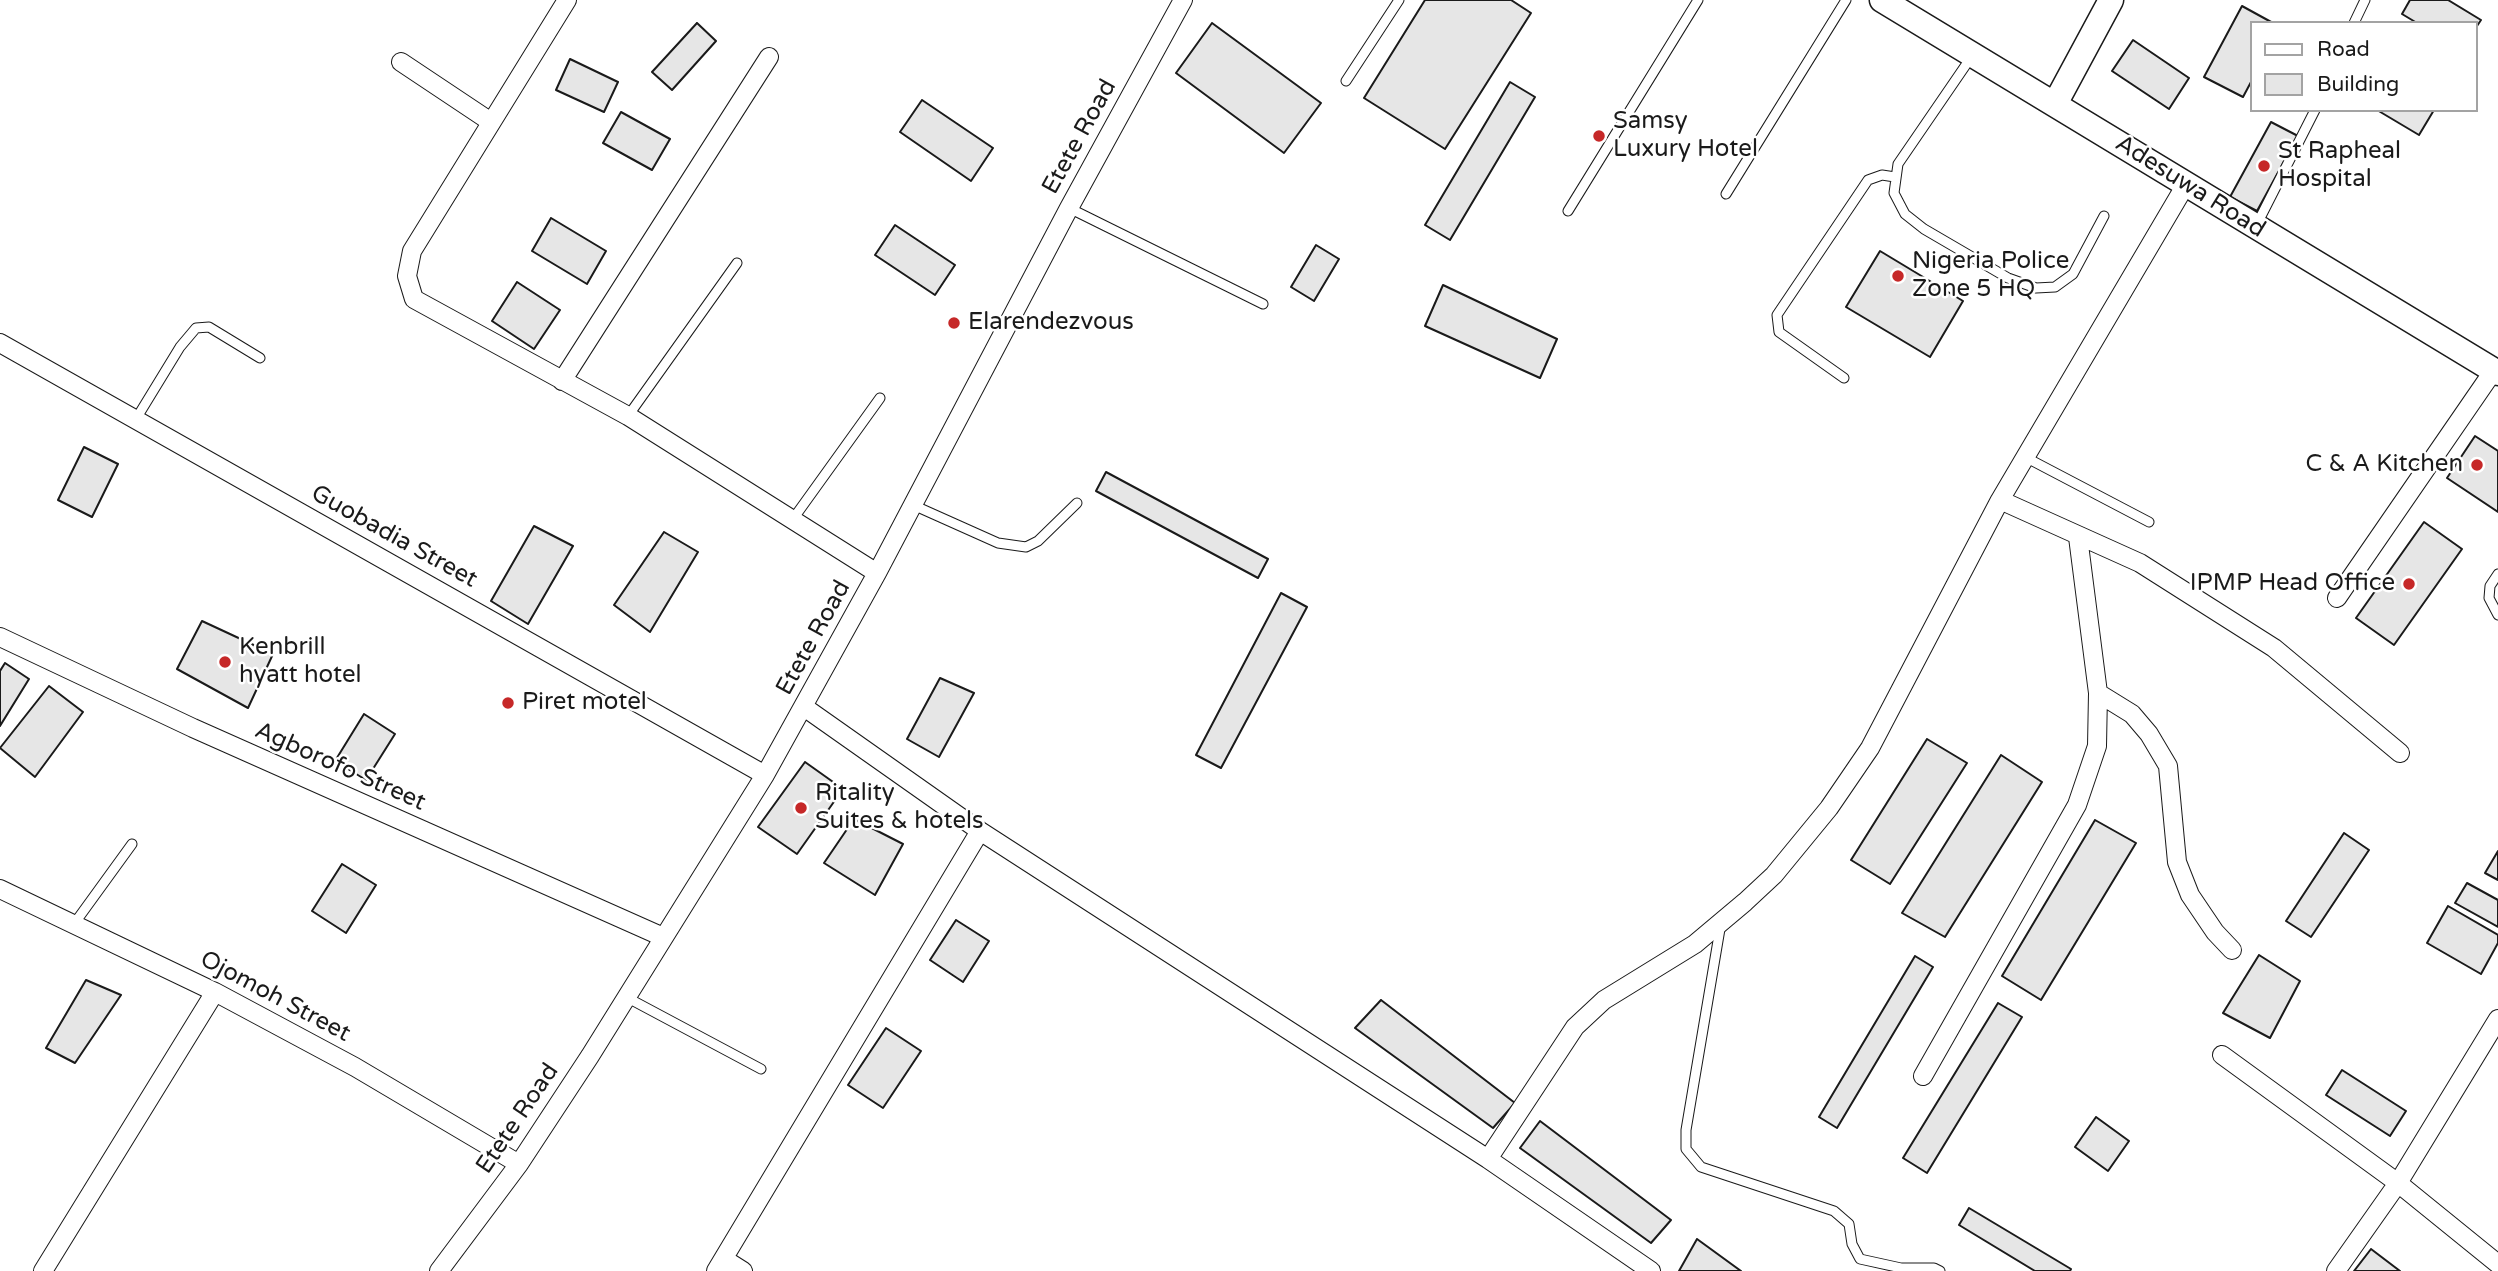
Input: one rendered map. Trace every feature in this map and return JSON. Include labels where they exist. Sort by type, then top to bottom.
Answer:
[{"type":"street","points":[[567,0],[412,251],[407,276],[414,299],[628,416],[877,573]]},
{"type":"street","name":"Etete Road","points":[[439,1271],[519,1164],[765,775],[914,505],[1069,208],[1183,0]]},
{"type":"street","name":"Adesuwa Road","points":[[1882,0],[2185,186],[2496,371]]},
{"type":"street","points":[[2055,104],[2111,0]]},
{"type":"street","points":[[562,381],[769,57]]},
{"type":"street","points":[[401,62],[491,122]]},
{"type":"street","points":[[1488,1159],[1575,1027],[1604,1000],[1695,944],[1722,921],[1774,875],[1829,808],[1870,748],[2000,500],[2185,186]]},
{"type":"street","name":"Guobadia Street","points":[[0,343],[765,775]]},
{"type":"street","points":[[2337,598],[2496,371]]},
{"type":"street","points":[[2000,500],[2140,563],[2274,648],[2400,753]]},
{"type":"street","points":[[1923,1076],[2077,805],[2097,746],[2098,693],[2078,537]]},
{"type":"street","name":"Agborofo Street","points":[[0,637],[193,728],[663,937]]},
{"type":"street","points":[[2098,693],[2132,714],[2149,734],[2168,766],[2177,862],[2190,895],[2215,932],[2232,950]]},
{"type":"street","points":[[804,707],[980,831],[1488,1159],[1651,1271]]},
{"type":"street","points":[[743,1271],[720,1265],[980,831]]},
{"type":"street","name":"Ojomoh Street","points":[[0,889],[215,992],[355,1067],[519,1164]]},
{"type":"street","points":[[43,1271],[215,992]]},
{"type":"street","points":[[2336,1271],[2399,1183],[2498,1019]]},
{"type":"street","points":[[2222,1055],[2399,1183],[2498,1264]]},
{"type":"lane","points":[[1346,81],[1399,0]]},
{"type":"lane","points":[[1567,211],[1698,0]]},
{"type":"lane","points":[[1726,194],[1846,0]]},
{"type":"lane","points":[[2355,21],[2365,0]]},
{"type":"lane","points":[[1973,55],[1898,164],[1895,193],[1905,214],[1924,229],[2008,278],[2036,288],[2055,287],[2073,274],[2104,216]]},
{"type":"lane","points":[[2255,228],[2314,112]]},
{"type":"lane","points":[[1844,378],[1779,332],[1777,315],[1868,180],[1882,175],[1895,177]]},
{"type":"lane","points":[[1069,208],[1263,304]]},
{"type":"lane","points":[[628,416],[737,263]]},
{"type":"lane","points":[[136,419],[180,347],[196,328],[209,327],[260,358]]},
{"type":"lane","points":[[793,519],[880,398]]},
{"type":"lane","points":[[2025,457],[2149,522]]},
{"type":"lane","points":[[914,505],[998,543],[1026,547],[1038,541],[1077,503]]},
{"type":"lane","points":[[2498,573],[2490,586],[2489,598],[2498,615]]},
{"type":"lane","points":[[74,924],[132,844]]},
{"type":"lane","points":[[1722,921],[1686,1130],[1686,1149],[1701,1167],[1835,1211],[1849,1224],[1852,1244],[1860,1259],[1901,1268],[1934,1268],[1941,1271]]},
{"type":"lane","points":[[626,997],[761,1069]]},
{"type":"building","points":[[1425,0],[1511,0],[1531,13],[1445,149],[1364,98]]},
{"type":"building","points":[[2410,0],[2448,0],[2481,20],[2477,26],[2477,21],[2414,21],[2402,14]]},
{"type":"building","points":[[2242,6],[2269,21],[2250,21],[2250,84],[2243,97],[2204,77]]},
{"type":"building","points":[[697,23],[716,41],[672,90],[652,72]]},
{"type":"building","points":[[1212,23],[1321,103],[1284,153],[1176,73]]},
{"type":"building","points":[[2133,40],[2189,78],[2169,109],[2112,71]]},
{"type":"building","points":[[570,59],[618,82],[604,112],[556,90]]},
{"type":"building","points":[[1510,82],[1535,97],[1450,240],[1425,225]]},
{"type":"building","points":[[922,100],[993,148],[971,181],[900,132]]},
{"type":"building","points":[[621,112],[670,139],[652,170],[603,143]]},
{"type":"building","points":[[2380,112],[2433,112],[2419,135]]},
{"type":"building","name":"St Rapheal Hospital","points":[[2271,122],[2298,136],[2257,211],[2230,197]]},
{"type":"building","points":[[551,218],[606,251],[587,284],[532,251]]},
{"type":"building","points":[[895,225],[955,265],[935,295],[875,255]]},
{"type":"building","points":[[1316,245],[1339,259],[1314,301],[1291,287]]},
{"type":"building","points":[[1880,251],[1963,301],[1930,357],[1846,307]]},
{"type":"building","points":[[517,282],[560,310],[534,349],[492,321]]},
{"type":"building","points":[[1443,285],[1557,339],[1540,378],[1425,326]]},
{"type":"building","name":"C & A Kitchen","points":[[2475,436],[2498,451],[2498,512],[2447,478]]},
{"type":"building","points":[[84,447],[118,464],[92,517],[58,500]]},
{"type":"building","points":[[1106,472],[1268,559],[1258,578],[1096,491]]},
{"type":"building","name":"IPMP Head Office","points":[[2424,522],[2462,549],[2394,645],[2356,618]]},
{"type":"building","points":[[534,526],[573,546],[528,624],[491,601]]},
{"type":"building","points":[[664,532],[698,552],[650,632],[614,605]]},
{"type":"building","points":[[1281,593],[1307,607],[1221,768],[1196,755]]},
{"type":"building","name":"Kenbrill hyatt hotel","points":[[202,621],[273,654],[248,708],[177,669]]},
{"type":"building","points":[[5,663],[29,679],[0,726],[0,671]]},
{"type":"building","points":[[940,678],[974,693],[939,757],[907,739]]},
{"type":"building","points":[[49,686],[83,712],[35,777],[0,748]]},
{"type":"building","points":[[364,714],[395,734],[366,780],[335,761]]},
{"type":"building","points":[[1927,739],[1967,763],[1890,884],[1851,860]]},
{"type":"building","points":[[2001,755],[2042,782],[1945,937],[1902,913]]},
{"type":"building","name":"Ritality Suites & hotels","points":[[805,762],[843,789],[797,854],[758,827]]},
{"type":"building","points":[[854,819],[903,844],[875,895],[824,863]]},
{"type":"building","points":[[2095,820],[2136,843],[2041,1000],[2002,976]]},
{"type":"building","points":[[2344,833],[2369,850],[2311,937],[2286,921]]},
{"type":"building","points":[[2498,851],[2498,880],[2485,873]]},
{"type":"building","points":[[342,864],[376,885],[346,933],[312,911]]},
{"type":"building","points":[[2467,883],[2498,900],[2498,927],[2455,903]]},
{"type":"building","points":[[2448,906],[2498,935],[2498,943],[2481,974],[2427,943]]},
{"type":"building","points":[[956,920],[989,941],[963,982],[930,960]]},
{"type":"building","points":[[2259,955],[2300,981],[2270,1038],[2223,1013]]},
{"type":"building","points":[[1915,956],[1933,967],[1837,1128],[1819,1117]]},
{"type":"building","points":[[86,980],[121,995],[75,1063],[46,1048]]},
{"type":"building","points":[[1381,1000],[1515,1103],[1493,1128],[1355,1028]]},
{"type":"building","points":[[1998,1003],[2022,1017],[1927,1173],[1903,1158]]},
{"type":"building","points":[[886,1028],[921,1051],[883,1108],[848,1085]]},
{"type":"building","points":[[2342,1070],[2406,1111],[2390,1136],[2326,1095]]},
{"type":"building","points":[[2096,1117],[2129,1141],[2108,1171],[2075,1147]]},
{"type":"building","points":[[1540,1121],[1671,1220],[1651,1243],[1520,1148]]},
{"type":"building","points":[[1969,1208],[2071,1269],[2070,1271],[2035,1271],[1959,1225]]},
{"type":"building","points":[[1697,1239],[1741,1271],[1679,1271]]},
{"type":"building","points":[[2371,1249],[2400,1271],[2354,1271]]},
{"type":"place","name":"Samsy Luxury Hotel","points":[[1599,136]]},
{"type":"place","name":"St Rapheal Hospital","points":[[2264,166]]},
{"type":"place","name":"Nigeria Police Zone 5 HQ","points":[[1898,276]]},
{"type":"place","name":"Elarendezvous","points":[[954,323]]},
{"type":"place","name":"C & A Kitchen","points":[[2477,465]]},
{"type":"place","name":"IPMP Head Office","points":[[2409,584]]},
{"type":"place","name":"Kenbrill hyatt hotel","points":[[225,662]]},
{"type":"place","name":"Piret motel","points":[[508,703]]},
{"type":"place","name":"Ritality Suites & hotels","points":[[801,808]]}]
